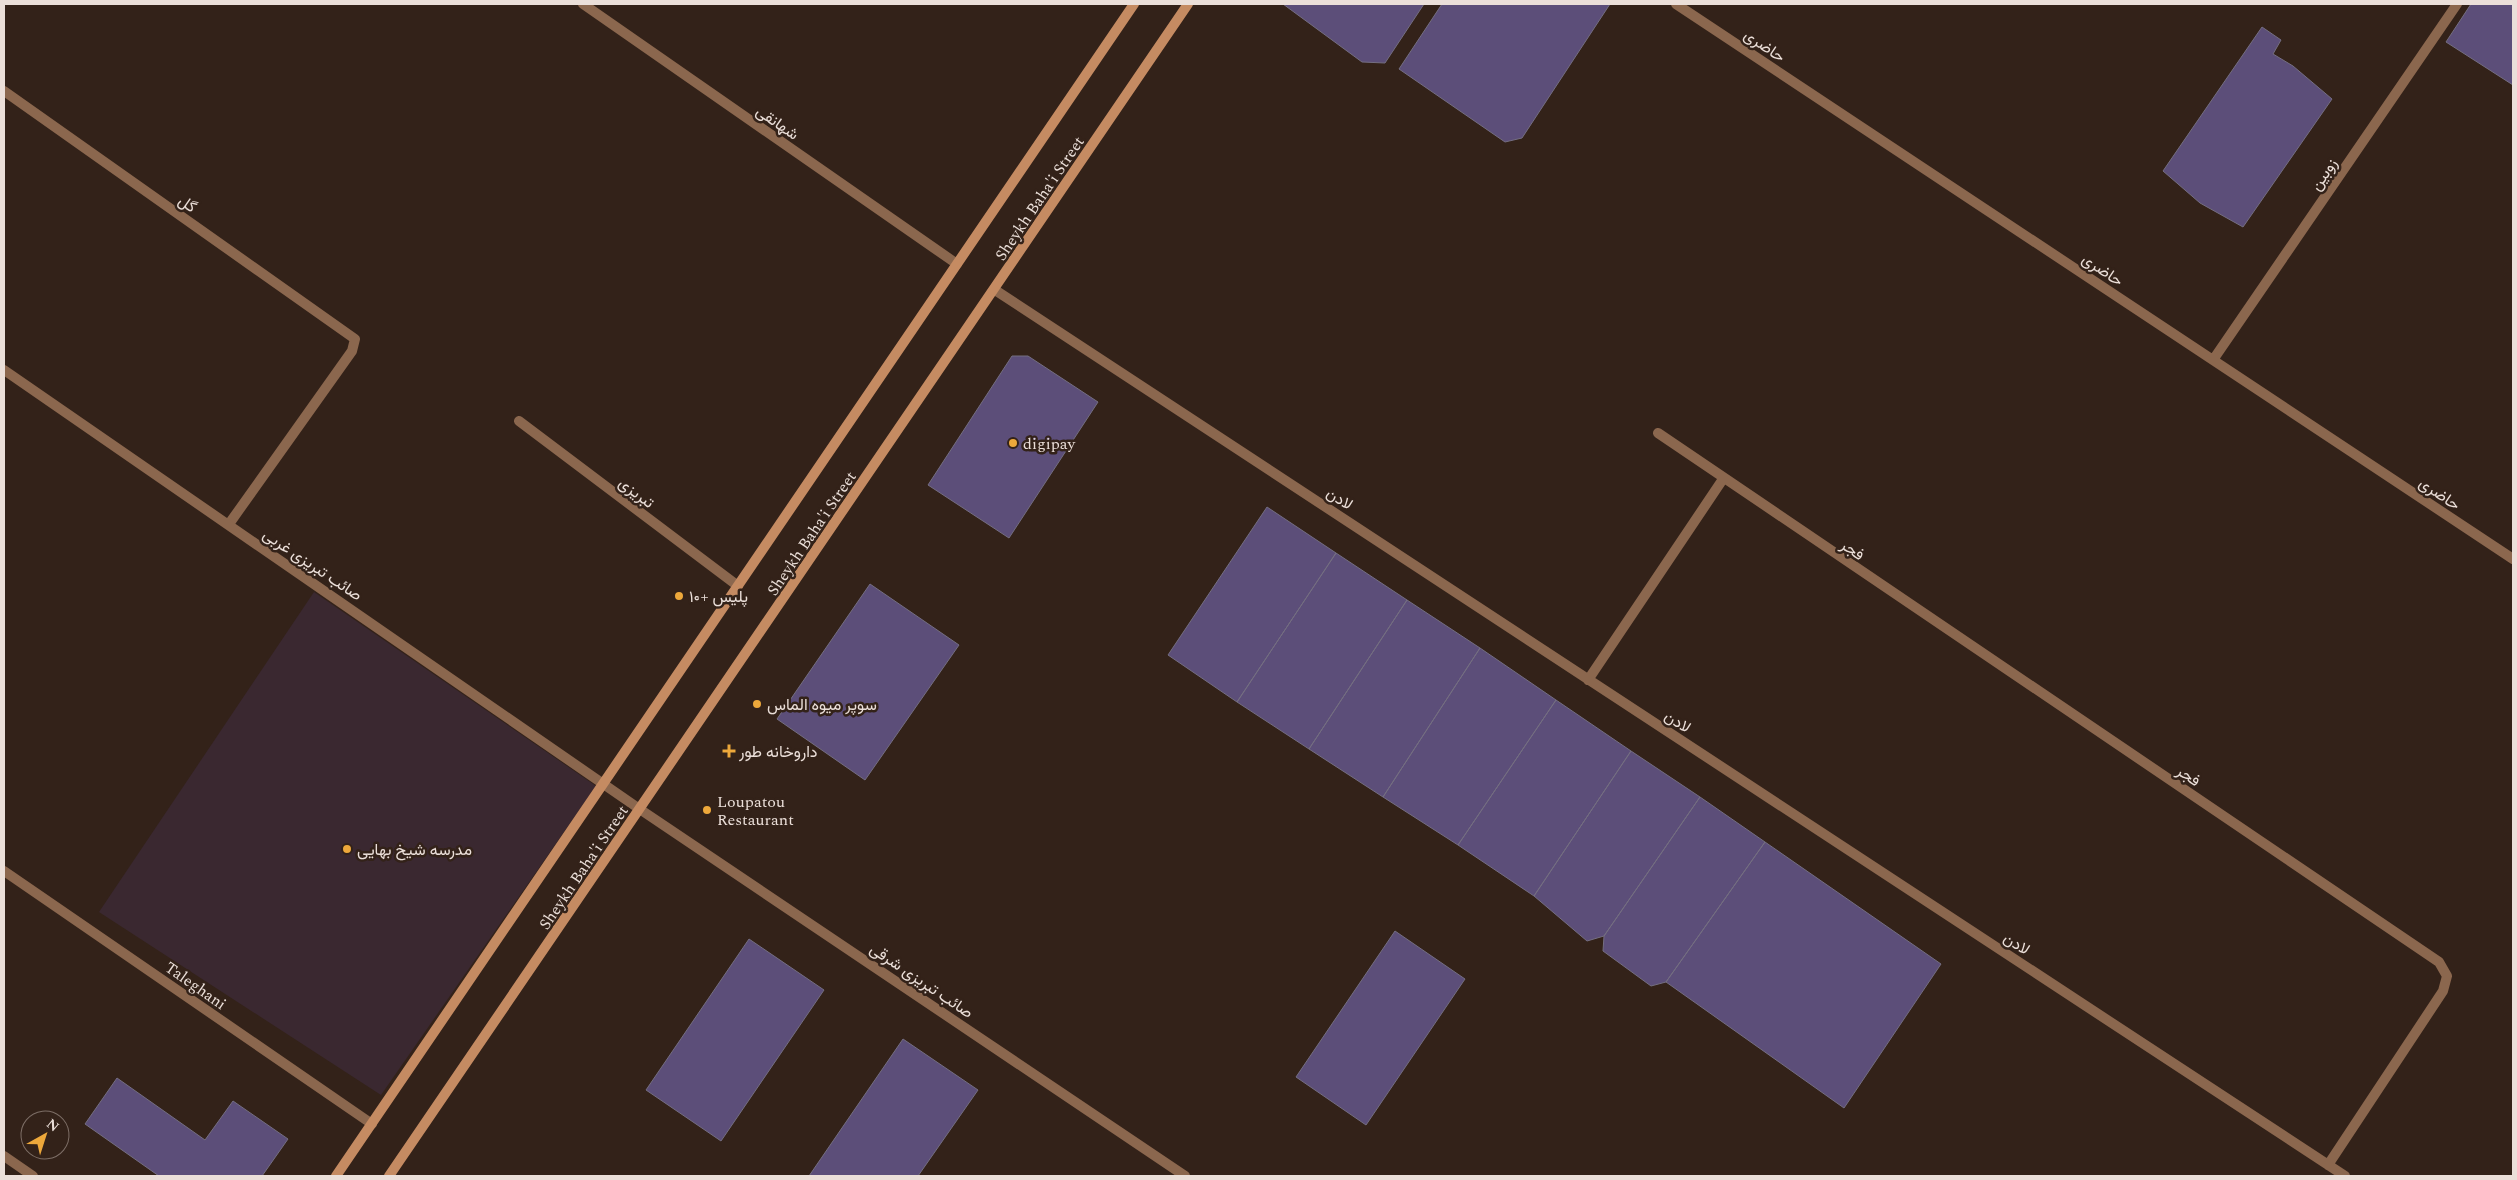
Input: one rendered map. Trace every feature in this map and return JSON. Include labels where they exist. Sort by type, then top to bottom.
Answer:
[{"type":"main road","name":"Sheykh Baha'i Street","points":[[336,1176],[1134,4]]},
{"type":"main road","name":"Sheykh Baha'i Street","points":[[389,1176],[641,810],[1188,4]]},
{"type":"street","name":"شهانقی","points":[[583,4],[957,264]]},
{"type":"street","name":"حاضری","points":[[1676,4],[2513,559]]},
{"type":"street","name":"زوبین","points":[[2213,360],[2457,4]]},
{"type":"street","name":"گل","points":[[4,91],[355,339],[352,351],[229,524]]},
{"type":"street","name":"لادن","points":[[995,290],[2345,1176]]},
{"type":"street","name":"صائب تبریزی غربی","points":[[4,370],[605,782],[641,810]]},
{"type":"street","name":"تبریزی","points":[[519,421],[738,586]]},
{"type":"street","name":"فجر","points":[[1658,433],[1723,479],[2439,962],[2447,976],[2443,991],[2328,1165]]},
{"type":"street","points":[[1588,680],[1723,479]]},
{"type":"street","name":"صائب تبریزی شرقی","points":[[641,810],[1186,1176]]},
{"type":"street","name":"Taleghani","points":[[4,871],[372,1124]]},
{"type":"street","points":[[4,1156],[33,1176]]},
{"type":"shaded area","name":"مدرسه شیخ بهایی","points":[[314,592],[596,786],[381,1095],[99,912]]},
{"type":"building","points":[[1283,4],[1424,4],[1385,63],[1362,62]]},
{"type":"building","points":[[1442,4],[1610,4],[1522,138],[1505,142],[1399,69]]},
{"type":"building","points":[[2471,4],[2513,4],[2513,85],[2446,42]]},
{"type":"building","points":[[2262,27],[2281,40],[2273,54],[2293,66],[2332,99],[2243,227],[2200,203],[2163,171]]},
{"type":"building","name":"digipay","points":[[1012,356],[1028,356],[1098,402],[1009,538],[928,485]]},
{"type":"building","points":[[1267,507],[1336,553],[1237,702],[1168,655]]},
{"type":"building","points":[[1336,553],[1407,600],[1309,749],[1237,702]]},
{"type":"building","points":[[870,584],[959,645],[865,780],[777,719]]},
{"type":"building","points":[[1407,600],[1480,648],[1383,797],[1309,749]]},
{"type":"building","points":[[1480,648],[1556,700],[1458,845],[1383,797]]},
{"type":"building","points":[[1556,700],[1631,751],[1534,896],[1458,845]]},
{"type":"building","points":[[1631,751],[1700,797],[1604,936],[1587,941],[1534,896]]},
{"type":"building","points":[[1700,797],[1765,842],[1666,982],[1651,986],[1603,951],[1604,936]]},
{"type":"building","points":[[1765,842],[1941,964],[1844,1108],[1666,982]]},
{"type":"building","points":[[1395,931],[1465,979],[1366,1125],[1296,1077]]},
{"type":"building","points":[[749,939],[824,990],[721,1141],[646,1090]]},
{"type":"building","points":[[903,1039],[978,1090],[918,1176],[809,1176]]},
{"type":"building","points":[[117,1078],[205,1140],[233,1101],[288,1139],[262,1176],[159,1176],[85,1124]]},
{"type":"place","name":"digipay","points":[[1013,443]]},
{"type":"place","name":"پلیس +۱۰","points":[[679,596]]},
{"type":"place","name":"سوپر میوه الماس","points":[[757,704]]},
{"type":"place","name":"داروخانه طور","points":[[729,751]]},
{"type":"place","name":"Loupatou Restaurant","points":[[707,810]]},
{"type":"place","name":"مدرسه شیخ بهایی","points":[[347,849]]}]
